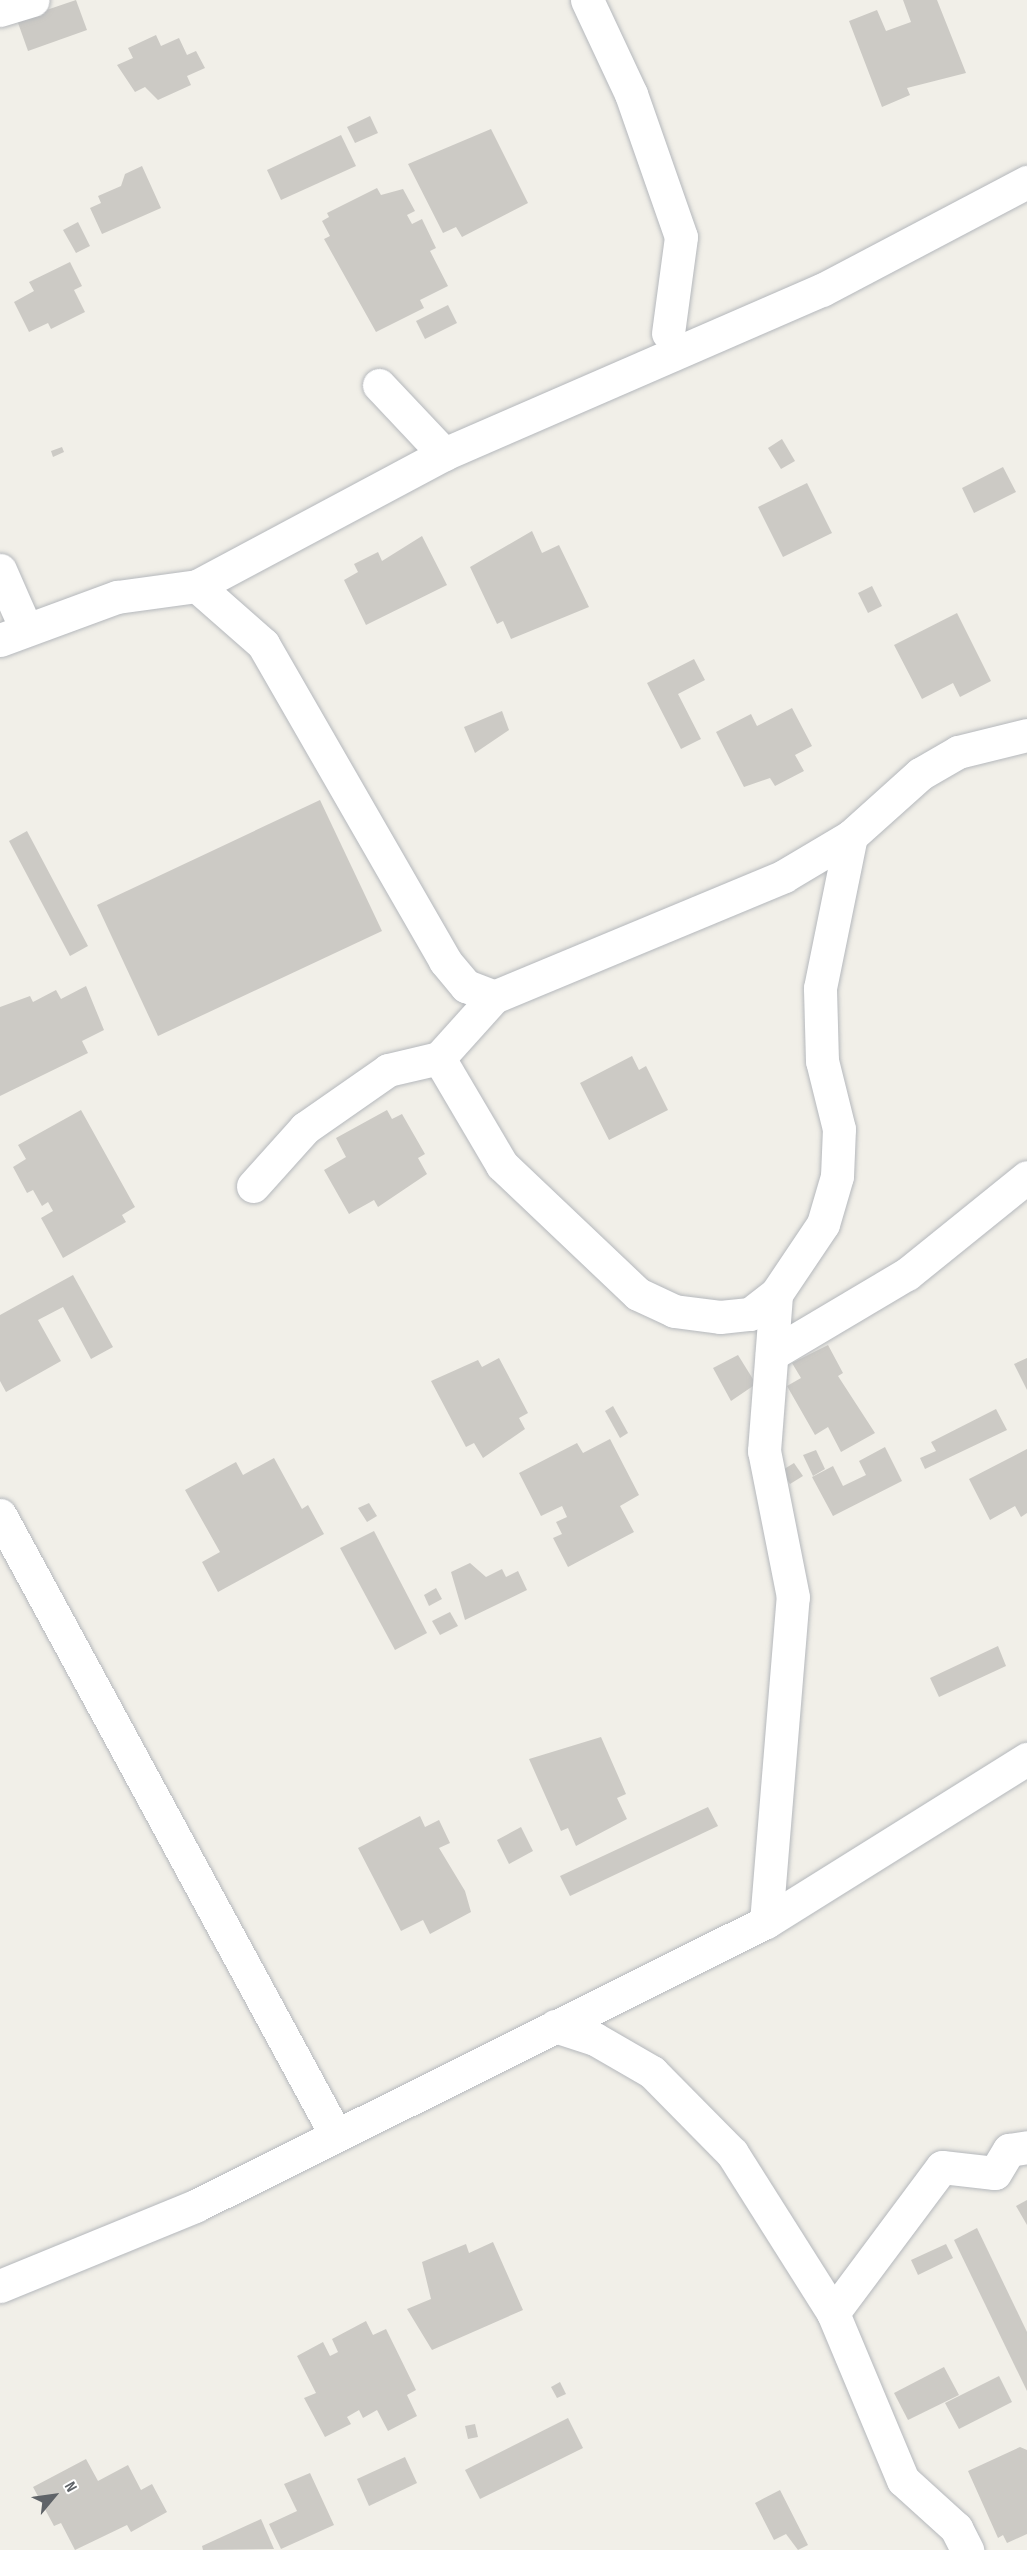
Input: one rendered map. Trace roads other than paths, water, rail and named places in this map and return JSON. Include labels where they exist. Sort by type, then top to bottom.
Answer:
[{"type":"street","points":[[0,10],[32,0]]},
{"type":"street","points":[[587,0],[630,94],[681,237],[668,333]]},
{"type":"street","points":[[0,570],[13,634],[117,597],[197,586],[444,454],[822,290],[1027,182]]},
{"type":"street","points":[[379,385],[444,454]]},
{"type":"street","points":[[197,586],[263,644],[445,961],[466,986],[494,998]]},
{"type":"street","points":[[253,1186],[305,1128],[387,1071],[439,1058],[494,998],[596,951],[722,906],[851,836],[920,774],[958,752],[1027,735]]},
{"type":"street","points":[[439,1058],[502,1165],[638,1294],[674,1311],[720,1317],[750,1314],[776,1294],[823,1224],[837,1176],[839,1129],[822,1060],[819,998],[851,836]]},
{"type":"street","points":[[772,1354],[907,1274],[1027,1177]]},
{"type":"street","points":[[766,1922],[793,1597],[764,1451],[776,1294]]},
{"type":"street","points":[[0,1515],[336,2135]]},
{"type":"street","points":[[0,2286],[195,2206],[766,1922],[1027,1759]]},
{"type":"street","points":[[555,2026],[628,2056],[677,2092],[732,2153],[833,2313],[903,2480],[956,2528],[968,2550]]},
{"type":"street","points":[[833,2313],[942,2167],[995,2173],[1009,2151],[1027,2147]]}]
